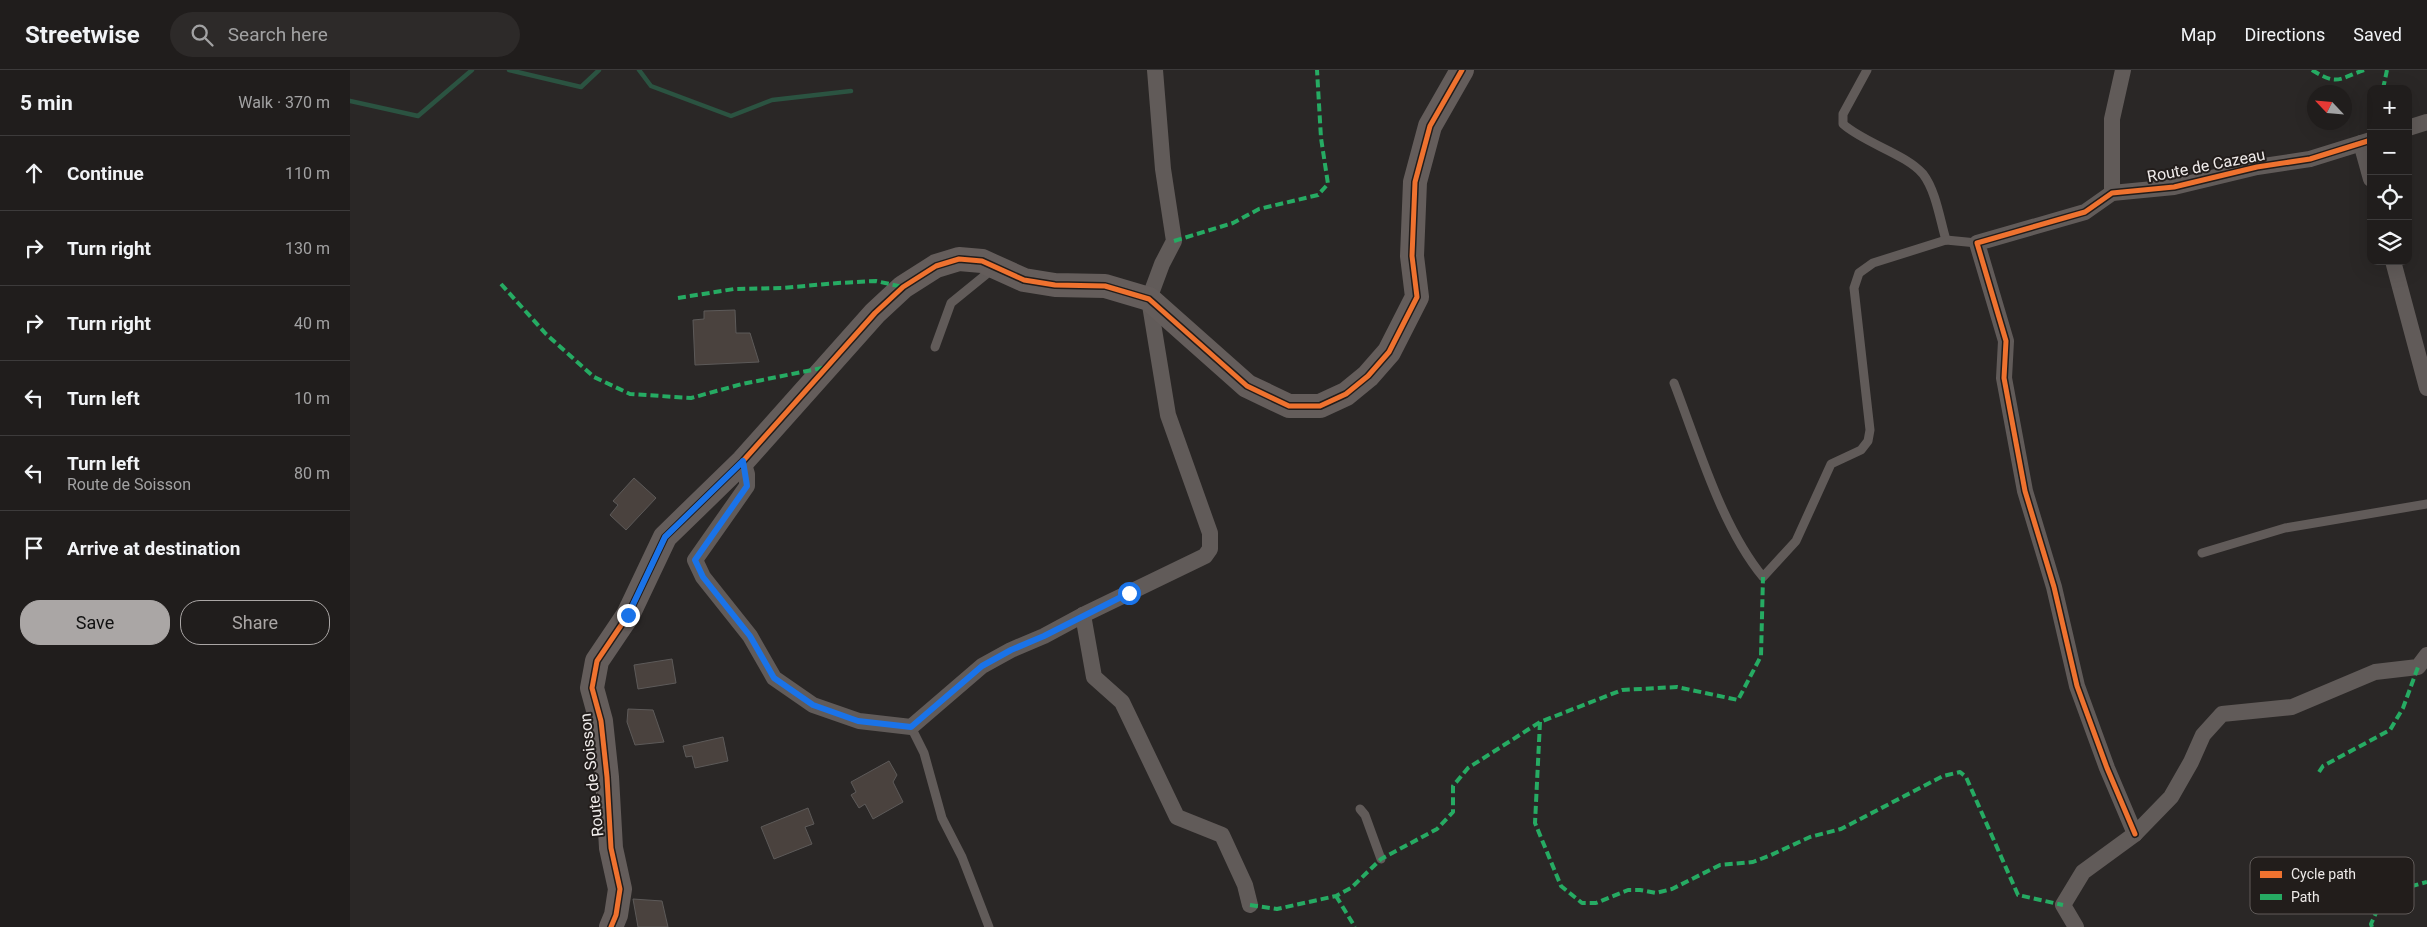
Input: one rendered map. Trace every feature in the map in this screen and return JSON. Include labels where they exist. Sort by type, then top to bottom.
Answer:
[{"type":"street","points":[[743,461],[747,486],[695,560],[703,577],[750,636],[774,678],[813,705],[858,721],[911,727],[982,666],[1011,650],[1044,636],[1205,556],[1210,549],[1210,533],[1168,415],[1148,299],[1162,264],[1174,241],[1163,169],[1154,70]]},
{"type":"street","points":[[1148,299],[1247,386],[1289,406],[1320,406],[1346,394],[1368,376],[1388,352],[1416,296],[1412,256],[1415,182],[1430,126],[1462,70]]},
{"type":"street","points":[[2123,70],[2112,119],[2112,193],[2085,212],[1977,243],[2006,341],[2004,378],[2025,491],[2054,588],[2077,686],[2107,768],[2135,834]]},
{"type":"street","points":[[2412,127],[2427,122]]},
{"type":"street","points":[[2366,142],[2370,175]]},
{"type":"street","name":"Route de Cazeau","points":[[2112,193],[2174,187],[2257,167],[2310,159],[2366,142]]},
{"type":"street","name":"Route de Soisson","points":[[611,927],[616,915],[620,889],[611,848],[608,777],[601,721],[592,688],[596,661],[628,615],[665,537],[743,461],[875,313],[903,287],[936,266],[959,259],[982,261],[1024,280],[1055,285],[1105,286],[1148,299]]},
{"type":"street","points":[[2394,265],[2427,388]]},
{"type":"street","points":[[1083,615],[1094,677],[1122,702],[1177,817],[1222,835],[1245,886],[1250,905]]},
{"type":"street","points":[[2076,927],[2064,905],[2083,872],[2135,834],[2171,797],[2191,762],[2203,735],[2222,714],[2292,707],[2375,672],[2418,667],[2427,655]]},
{"type":"lane","points":[[1867,70],[1843,114],[1843,124],[1851,132],[1903,160],[1922,173],[1930,187],[1946,240]]},
{"type":"lane","points":[[1674,383],[1726,517],[1748,560],[1763,577],[1796,541],[1831,464],[1861,450],[1868,441],[1870,430],[1854,288],[1859,273],[1873,263],[1946,240],[1977,243]]},
{"type":"lane","points":[[935,347],[951,303],[996,267]]},
{"type":"lane","points":[[2202,553],[2285,528],[2427,504]]},
{"type":"lane","points":[[911,727],[924,753],[942,818],[962,857],[989,927]]},
{"type":"lane","points":[[1360,809],[1365,815],[1381,859]]},
{"type":"building","points":[[735,310],[736,333],[750,333],[759,362],[695,365],[693,320],[704,319],[704,311]]},
{"type":"building","points":[[634,478],[656,498],[626,530],[610,515],[618,505],[613,501]]},
{"type":"building","points":[[672,659],[676,683],[638,689],[634,665]]},
{"type":"building","points":[[628,709],[653,710],[664,742],[635,745],[627,722]]},
{"type":"building","points":[[723,737],[728,761],[695,768],[692,756],[686,757],[683,746]]},
{"type":"building","points":[[889,761],[897,775],[893,782],[903,802],[873,819],[865,804],[859,808],[851,795],[856,792],[851,782]]},
{"type":"building","points":[[808,808],[814,824],[805,827],[812,844],[774,859],[761,827]]},
{"type":"building","points":[[633,899],[662,901],[668,927],[638,927]]},
{"type":"waterway","points":[[350,101],[418,116],[472,70]]},
{"type":"waterway","points":[[509,70],[581,87],[599,70]]},
{"type":"waterway","points":[[639,70],[651,86],[731,116],[772,100],[851,91]]},
{"type":"marked path","points":[[1174,241],[1233,223],[1259,209],[1318,195],[1328,184],[1321,138],[1317,70]]},
{"type":"marked path","points":[[2312,70],[2333,79],[2343,78],[2364,70]]},
{"type":"marked path","points":[[2384,85],[2387,70]]},
{"type":"marked path","points":[[678,298],[734,289],[782,288],[876,281],[903,287]]},
{"type":"marked path","points":[[501,284],[546,334],[594,377],[630,394],[691,398],[742,384],[827,367]]},
{"type":"marked path","points":[[1250,905],[1277,909],[1336,896],[1351,888],[1381,859],[1437,829],[1453,812],[1453,786],[1468,768],[1540,722],[1622,690],[1677,687],[1738,700],[1761,656],[1763,577]]},
{"type":"marked path","points":[[2319,772],[2323,766],[2390,730],[2403,708],[2418,667]]},
{"type":"marked path","points":[[1540,722],[1535,823],[1561,886],[1582,903],[1596,903],[1628,890],[1656,893],[1672,889],[1720,865],[1753,862],[1810,837],[1841,829],[1943,776],[1960,772],[1966,777],[2018,895],[2063,905]]},
{"type":"marked path","points":[[2414,885],[2427,882]]},
{"type":"marked path","points":[[1336,896],[1355,927]]},
{"type":"marked path","points":[[2372,927],[2371,924],[2375,914]]},
{"type":"cycle path","points":[[611,927],[616,915],[620,889],[611,848],[607,777],[601,721],[592,688],[597,661],[628,615],[665,537],[743,461],[875,313],[903,287],[936,266],[959,259],[982,261],[1024,280],[1055,285],[1105,286],[1149,299],[1247,386],[1289,406],[1320,406],[1346,394],[1368,376],[1389,352],[1417,297],[1412,256],[1415,182],[1430,126],[1462,70]]},
{"type":"cycle path","points":[[2135,834],[2107,768],[2077,686],[2054,587],[2025,491],[2004,378],[2006,341],[1977,243],[2085,212],[2112,193],[2174,187],[2257,167],[2310,159],[2367,141]]},
{"type":"route","points":[[628,615],[665,537],[688,512],[743,461],[747,474],[747,486],[695,560],[703,577],[750,636],[774,678],[813,705],[858,721],[911,727],[982,666],[1129,593]]}]
